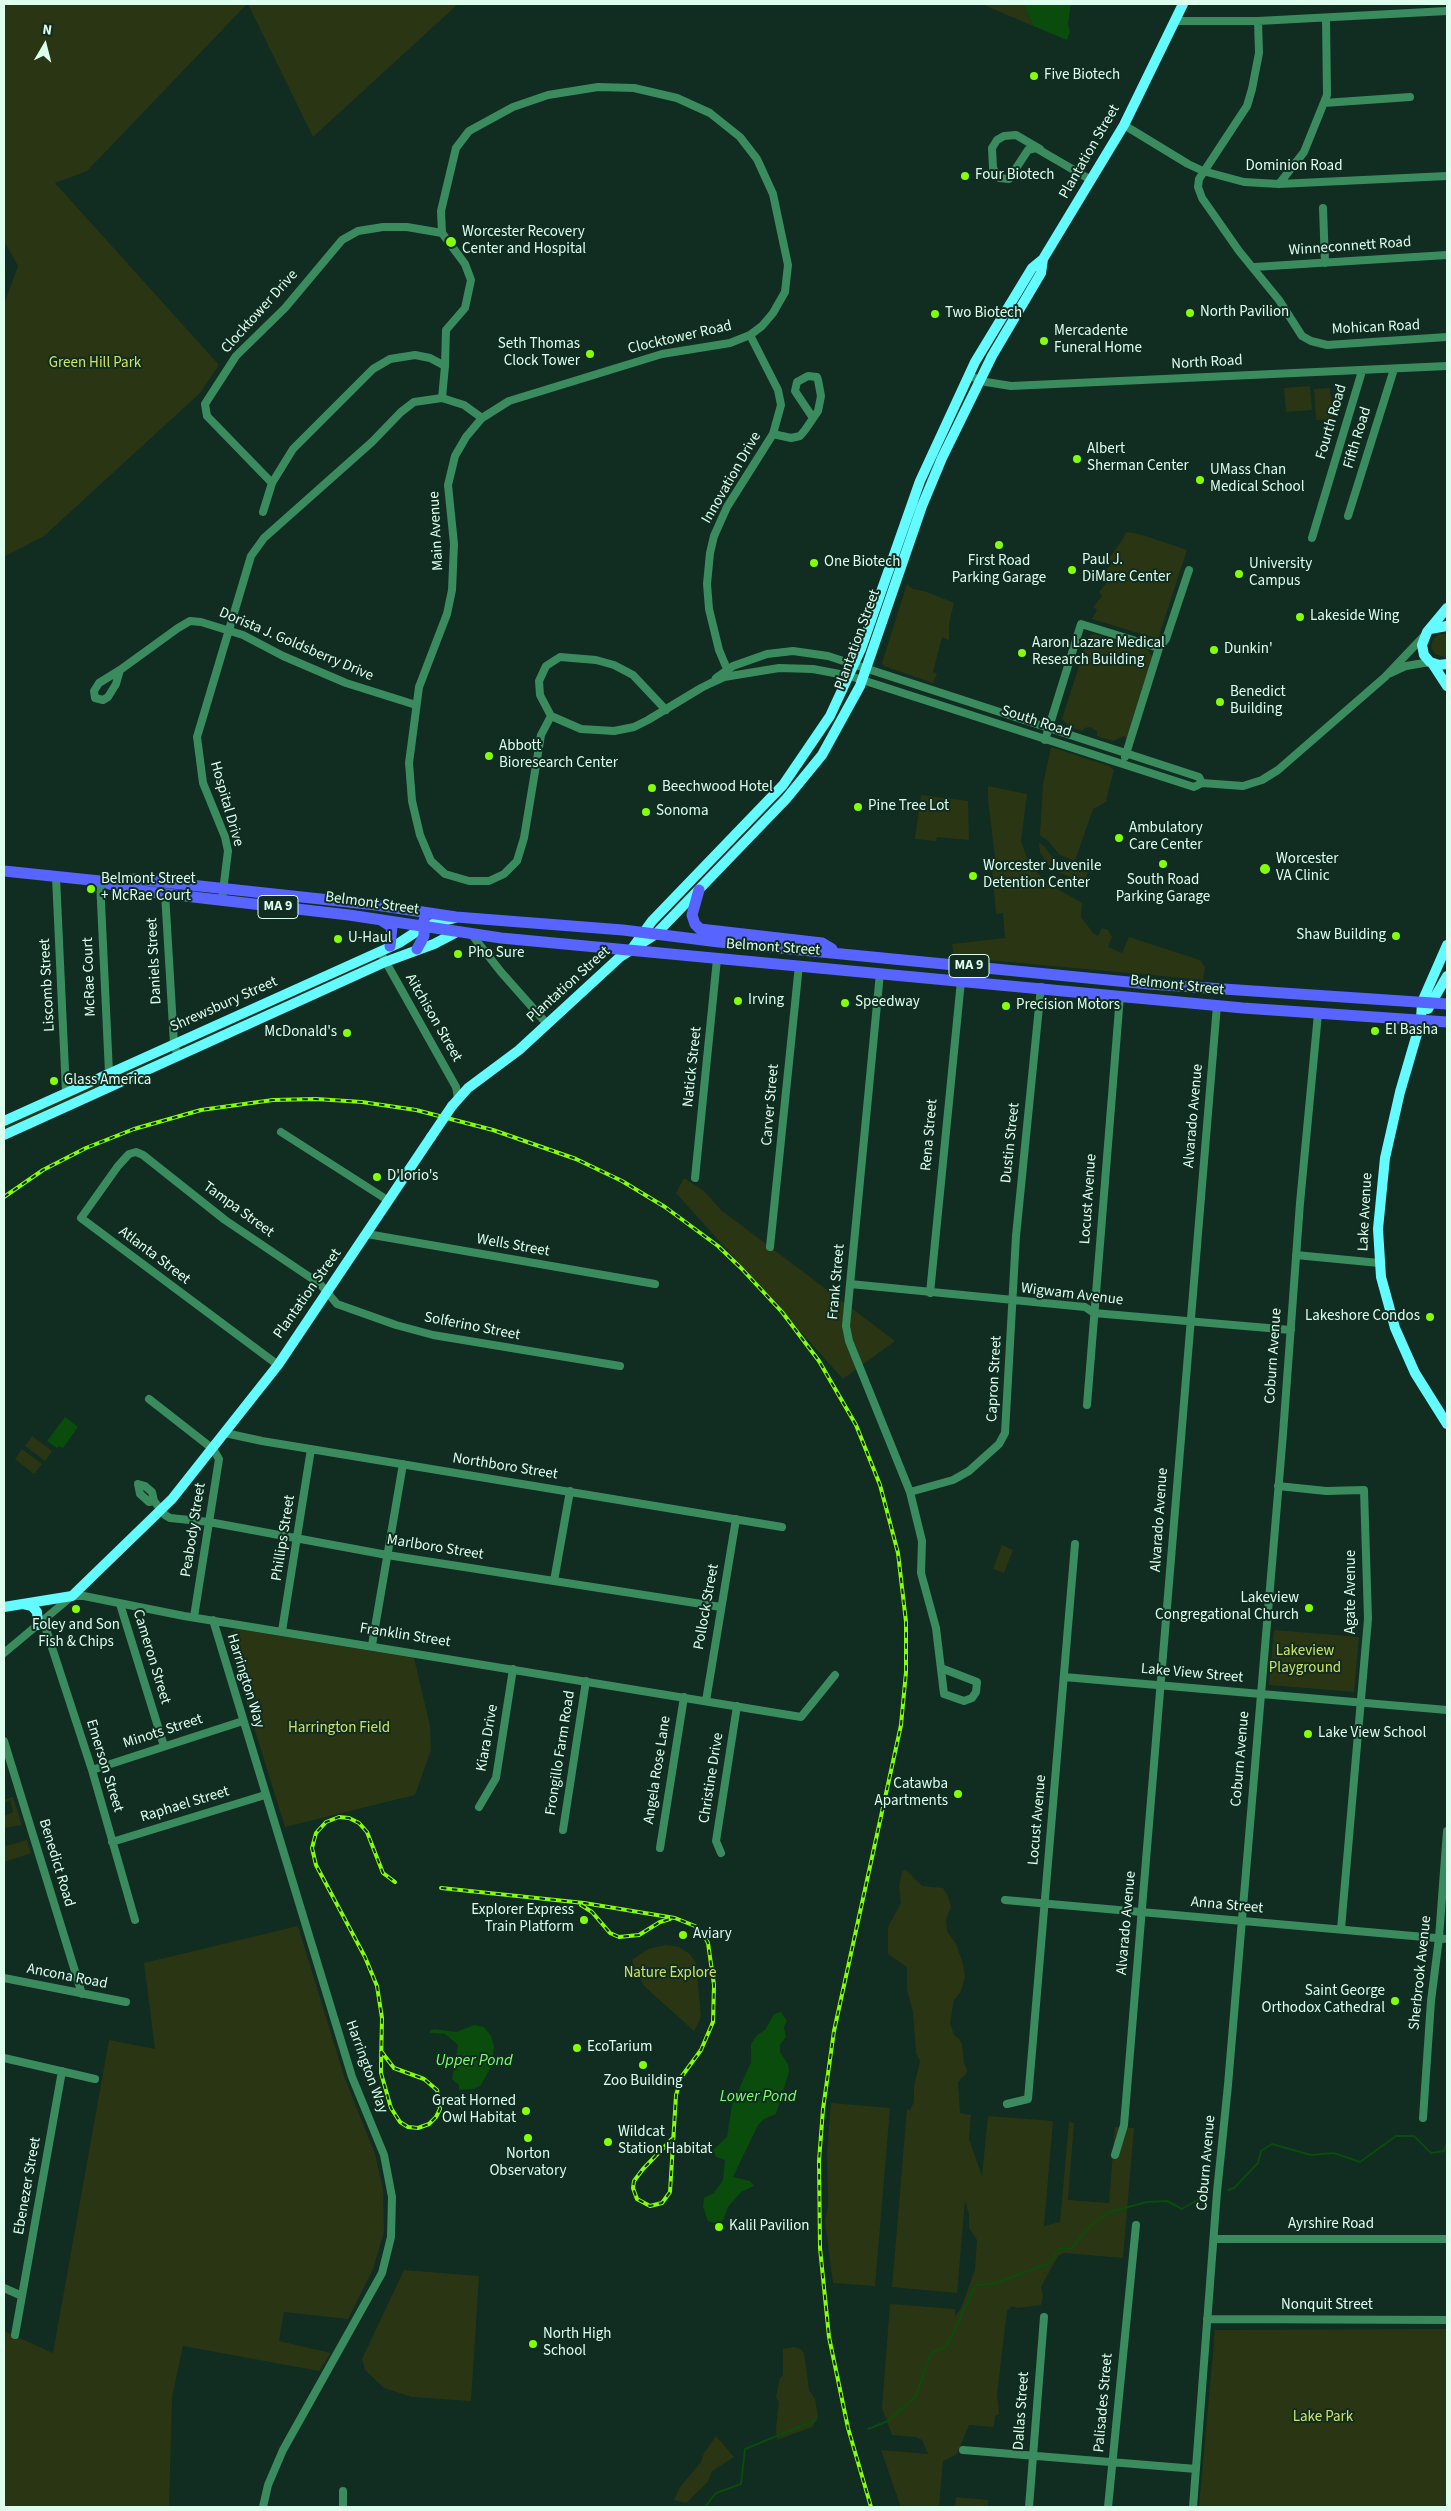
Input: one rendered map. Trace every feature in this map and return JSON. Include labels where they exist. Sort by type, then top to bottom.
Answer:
[{"type":"highway","name":"Belmont Street","points":[[4,871],[100,881],[135,879],[472,935],[1217,1005],[1318,1014],[1447,1022]]},
{"type":"highway","name":"Belmont Street","points":[[100,881],[124,889],[165,893],[223,894],[420,911],[456,917],[642,932],[1183,987],[1447,1004]]},
{"type":"highway","points":[[699,890],[692,915],[695,924],[700,929],[822,943],[838,953]]},
{"type":"highway","points":[[417,949],[424,936],[425,926],[420,911]]},
{"type":"highway","points":[[380,919],[392,927],[386,949]]},
{"type":"main road","name":"Plantation Street","points":[[72,1596],[160,1510],[213,1449],[278,1365],[455,1102],[473,1083],[519,1050],[620,957],[656,934],[790,794],[812,768],[840,725],[862,680],[923,501],[946,450],[992,356],[1041,272],[1044,259],[1124,125],[1183,4]]},
{"type":"main road","name":"Plantation Street","points":[[631,950],[642,932],[783,785],[830,716],[854,666],[920,481],[938,438],[970,376],[975,362],[1032,268],[1044,259]]},
{"type":"main road","points":[[1447,608],[1427,633],[1423,652],[1447,686]]},
{"type":"main road","points":[[1427,633],[1447,626]]},
{"type":"main road","points":[[1431,662],[1447,664]]},
{"type":"main road","name":"Shrewsbury Street","points":[[4,1121],[386,949],[425,926],[456,917]]},
{"type":"main road","name":"Shrewsbury Street","points":[[4,1135],[455,932]]},
{"type":"main road","points":[[1427,1002],[1447,945]]},
{"type":"main road","points":[[1427,1002],[1447,976]]},
{"type":"main road","name":"Lake Avenue","points":[[1427,1002],[1420,1020],[1400,1093],[1383,1172],[1378,1224],[1379,1263],[1387,1303],[1402,1346],[1421,1383],[1447,1424]]},
{"type":"main road","name":"Franklin Street","points":[[4,1607],[72,1596]]},
{"type":"main road","points":[[22,1604],[32,1606],[41,1622]]},
{"type":"street","points":[[1175,22],[1258,21],[1447,11]]},
{"type":"street","points":[[1279,184],[1304,152],[1324,103],[1328,85],[1326,18]]},
{"type":"street","points":[[1203,171],[1246,106],[1257,72],[1259,53],[1258,21]]},
{"type":"street","name":"Clocktower Road","points":[[442,233],[442,201],[452,158],[460,140],[476,127],[529,101],[580,88],[634,88],[677,98],[710,113],[740,137],[757,159],[773,194],[788,259],[786,286],[773,313],[750,335],[723,344],[662,354],[562,384],[509,401],[482,418]]},
{"type":"street","points":[[1324,103],[1410,97]]},
{"type":"street","name":"Dominion Road","points":[[1124,125],[1182,161],[1203,171],[1237,181],[1279,184],[1447,176]]},
{"type":"street","points":[[1040,149],[1028,150],[1013,177],[1008,180],[999,178],[993,168],[991,157],[994,143],[1004,136],[1016,135],[1040,149],[1091,180]]},
{"type":"street","name":"Mohican Road","points":[[1203,171],[1198,187],[1202,198],[1239,251],[1254,267],[1302,336],[1315,343],[1327,344],[1447,337]]},
{"type":"street","points":[[1322,208],[1325,263]]},
{"type":"street","name":"Clocktower Drive","points":[[272,483],[207,416],[205,404],[236,356],[285,308],[342,240],[358,231],[383,227],[407,227],[442,233]]},
{"type":"street","points":[[442,233],[465,264],[471,280],[465,308],[446,330],[442,398]]},
{"type":"street","name":"Winneconnett Road","points":[[1254,267],[1447,255]]},
{"type":"street","name":"Innovation Drive","points":[[727,669],[719,650],[709,609],[707,584],[710,553],[714,536],[727,507],[773,434],[780,413],[780,398],[772,375],[750,335]]},
{"type":"street","points":[[263,512],[272,483],[287,456],[373,369],[401,355],[419,355],[445,366]]},
{"type":"street","name":"North Road","points":[[970,376],[981,381],[1011,386],[1447,366]]},
{"type":"street","name":"Fifth Road","points":[[1348,516],[1394,369]]},
{"type":"street","name":"Fourth Road","points":[[1312,538],[1362,371]]},
{"type":"street","points":[[773,434],[785,438],[797,437],[813,418],[819,409],[821,393],[817,377],[808,376],[797,382],[795,390],[813,418]]},
{"type":"street","points":[[228,630],[251,556],[264,538],[372,442],[401,412],[414,402],[442,398],[464,405],[482,418]]},
{"type":"street","name":"Main Avenue","points":[[482,418],[461,444],[449,477],[454,550],[452,590],[446,614],[419,687],[409,774],[414,813],[422,840],[432,862],[440,871],[450,877],[475,882],[497,878],[509,871],[517,862],[524,838],[541,735],[551,716]]},
{"type":"street","points":[[1122,764],[1159,648],[1166,639],[1189,570]]},
{"type":"street","name":"Dorista J. Goldsberry Drive","points":[[120,670],[186,623],[201,622],[228,630],[346,683],[416,705]]},
{"type":"street","points":[[1045,740],[1081,624],[1159,648]]},
{"type":"street","name":"Hospital Drive","points":[[223,894],[228,851],[225,837],[203,784],[197,737],[228,630]]},
{"type":"street","name":"South Road","points":[[710,683],[740,673],[788,668],[813,669],[850,676],[1194,787],[1202,783],[1243,786],[1271,775],[1385,677],[1427,633]]},
{"type":"street","name":"South Road","points":[[710,683],[727,669],[758,656],[793,651],[828,656],[866,670],[1199,777],[1202,783]]},
{"type":"street","points":[[666,710],[646,686],[622,668],[596,660],[568,656],[550,662],[543,670],[539,681],[540,695],[551,716],[583,730],[614,731],[634,727],[666,710],[710,683]]},
{"type":"street","name":"South Road","points":[[1385,677],[1406,666],[1431,662]]},
{"type":"street","name":"Liscomb Street","points":[[56,877],[66,1092]]},
{"type":"street","name":"McRae Court","points":[[100,881],[109,1073]]},
{"type":"street","name":"Daniels Street","points":[[165,893],[174,1044],[178,1056]]},
{"type":"street","points":[[472,935],[501,972],[547,1024]]},
{"type":"street","name":"Aitchison Street","points":[[386,949],[385,962],[456,1087],[455,1102]]},
{"type":"street","name":"Natick Street","points":[[695,1178],[717,959]]},
{"type":"street","name":"Carver Street","points":[[770,1247],[799,965]]},
{"type":"street","name":"Frank Street","points":[[880,973],[846,1320],[849,1341],[910,1492],[922,1541],[921,1573],[936,1628],[941,1683],[944,1694],[964,1701],[972,1698],[976,1692],[977,1682],[941,1668]]},
{"type":"street","name":"Rena Street","points":[[930,1293],[961,981]]},
{"type":"street","name":"Dustin Street","points":[[1012,1301],[1022,1175],[1041,987]]},
{"type":"street","name":"Locust Avenue","points":[[1088,1405],[1120,996]]},
{"type":"street","name":"Alvarado Avenue","points":[[1115,2155],[1124,2125],[1217,1005]]},
{"type":"street","name":"Coburn Avenue","points":[[1193,2507],[1296,1255],[1318,1014]]},
{"type":"street","points":[[281,1132],[389,1200]]},
{"type":"street","name":"Tampa Street","points":[[132,1152],[143,1155],[225,1220],[314,1280],[327,1293]]},
{"type":"street","name":"Atlanta Street","points":[[132,1152],[118,1166],[81,1218],[278,1365]]},
{"type":"street","name":"Wells Street","points":[[367,1234],[655,1284]]},
{"type":"street","points":[[1296,1255],[1379,1263]]},
{"type":"street","name":"Wigwam Avenue","points":[[850,1284],[1085,1307],[1094,1313],[1291,1330]]},
{"type":"street","name":"Solferino Street","points":[[327,1293],[337,1304],[421,1332],[620,1366]]},
{"type":"street","name":"Capron Street","points":[[910,1492],[953,1480],[967,1472],[995,1448],[1004,1437],[1007,1425],[1012,1301]]},
{"type":"street","points":[[149,1399],[213,1449]]},
{"type":"street","name":"Northboro Street","points":[[224,1433],[782,1526]]},
{"type":"street","name":"Peabody Street","points":[[194,1617],[219,1468],[218,1459],[213,1449]]},
{"type":"street","name":"Phillips Street","points":[[282,1631],[312,1449]]},
{"type":"street","points":[[372,1646],[403,1464]]},
{"type":"street","name":"Agate Avenue","points":[[1278,1486],[1326,1491],[1364,1490],[1368,1619],[1341,1929]]},
{"type":"street","points":[[554,1581],[570,1491]]},
{"type":"street","points":[[154,1501],[160,1510]]},
{"type":"street","name":"Marlboro Street","points":[[160,1510],[170,1518],[209,1522],[297,1540],[721,1608]]},
{"type":"street","name":"Pollock Street","points":[[706,1701],[736,1518]]},
{"type":"street","name":"Locust Avenue","points":[[1007,2104],[1028,2099],[1075,1544]]},
{"type":"street","name":"Franklin Street","points":[[72,1596],[84,1596],[194,1617],[801,1717],[812,1706],[835,1675]]},
{"type":"street","name":"Plantation Street","points":[[4,1653],[72,1596]]},
{"type":"street","name":"Cameron Street","points":[[120,1604],[164,1746]]},
{"type":"street","name":"Harrington Way","points":[[213,1620],[352,2077],[384,2155],[390,2182],[392,2212],[389,2250],[382,2273],[283,2450],[268,2485],[263,2507]]},
{"type":"street","name":"Emerson Street","points":[[41,1622],[92,1770],[135,1920]]},
{"type":"street","name":"Kiara Drive","points":[[480,1807],[496,1778],[514,1669]]},
{"type":"street","name":"Lake View Street","points":[[1064,1677],[1447,1710]]},
{"type":"street","name":"Frongillo Farm Road","points":[[563,1830],[586,1681]]},
{"type":"street","name":"Angela Rose Lane","points":[[660,1848],[684,1697]]},
{"type":"street","name":"Christine Drive","points":[[722,1853],[716,1841],[737,1706]]},
{"type":"street","name":"Minots Street","points":[[92,1770],[243,1722]]},
{"type":"street","name":"Benedict Road","points":[[4,1741],[82,1994]]},
{"type":"street","name":"Raphael Street","points":[[112,1842],[265,1795]]},
{"type":"street","name":"Sherbrook Avenue","points":[[1423,2118],[1430,2001],[1443,1938],[1447,1831]]},
{"type":"street","name":"Anna Street","points":[[1005,1900],[1443,1938]]},
{"type":"street","name":"Ancona Road","points":[[4,1978],[126,2002]]},
{"type":"street","points":[[4,2058],[95,2079]]},
{"type":"street","name":"Ebenezer Street","points":[[15,2335],[62,2071]]},
{"type":"street","name":"Palisades Street","points":[[1108,2507],[1136,2225]]},
{"type":"street","name":"Ayrshire Road","points":[[1214,2239],[1447,2239]]},
{"type":"street","points":[[4,2288],[22,2296]]},
{"type":"street","name":"Dallas Street","points":[[1028,2507],[1044,2317]]},
{"type":"street","name":"Nonquit Street","points":[[1207,2319],[1447,2320]]},
{"type":"street","points":[[963,2450],[1033,2454],[1196,2469]]},
{"type":"street","points":[[343,2491],[343,2507]]},
{"type":"green space","name":"Green Hill Park","points":[[4,4],[247,4],[87,171],[55,183],[219,365],[200,393],[44,536],[4,557],[4,304],[18,266],[4,241]]},
{"type":"green space","points":[[248,4],[458,4],[313,137]]},
{"type":"green space","points":[[983,4],[1024,4],[1033,26],[991,8]]},
{"type":"green space","points":[[1310,386],[1312,410],[1286,412],[1284,388]]},
{"type":"green space","points":[[1330,388],[1333,419],[1316,420],[1314,389]]},
{"type":"green space","points":[[1126,532],[1139,534],[1187,550],[1158,639],[1092,619],[1097,610],[1093,607],[1102,596],[1099,592],[1108,581],[1103,575],[1112,562],[1109,558]]},
{"type":"green space","points":[[907,584],[913,589],[927,592],[954,603],[949,623],[949,640],[942,637],[933,672],[937,674],[933,683],[884,666],[882,663]]},
{"type":"green space","points":[[1094,634],[1148,650],[1153,658],[1129,734],[1126,738],[1124,736],[1113,741],[1097,736],[1097,731],[1090,727],[1082,731],[1070,727],[1062,719],[1087,641],[1090,635]]},
{"type":"green space","points":[[1439,634],[1447,634],[1446,658],[1435,654],[1431,647],[1433,639]]},
{"type":"green space","points":[[1051,747],[1109,766],[1114,770],[1106,800],[1108,801],[1093,809],[1075,861],[1060,855],[1040,835],[1043,784]]},
{"type":"green space","points":[[988,786],[1027,794],[1021,841],[1029,864],[1047,883],[1082,903],[1081,917],[1093,933],[1098,936],[1102,928],[1108,930],[1112,937],[1108,947],[1122,953],[1129,937],[1200,960],[1205,967],[1203,979],[1205,980],[954,957],[952,944],[1005,938],[1003,913],[996,914],[991,858],[995,857]]},
{"type":"green space","points":[[921,795],[968,801],[969,840],[937,837],[936,841],[915,839]]},
{"type":"green space","points":[[1039,843],[1044,846],[1055,861],[1072,868],[1088,871],[1085,883],[1060,873],[1049,866],[1040,852]]},
{"type":"green space","points":[[145,1061],[146,1063],[124,1075],[4,1130],[4,1125]]},
{"type":"green space","points":[[684,1178],[704,1191],[721,1210],[895,1341],[843,1379],[676,1193]]},
{"type":"green space","points":[[32,1436],[52,1451],[45,1461],[25,1446]]},
{"type":"green space","points":[[22,1449],[42,1464],[34,1474],[15,1459]]},
{"type":"green space","points":[[1002,1545],[1013,1550],[1004,1573],[993,1569]]},
{"type":"green space","name":"Harrington Field","points":[[237,1629],[414,1658],[430,1726],[431,1750],[415,1795],[285,1827],[227,1640],[228,1634]]},
{"type":"green space","name":"Lakeview Playground","points":[[1274,1630],[1359,1637],[1354,1692],[1269,1685]]},
{"type":"green space","points":[[13,1797],[22,1825],[4,1828],[4,1816],[13,1812],[10,1800],[4,1803],[4,1800]]},
{"type":"green space","points":[[4,1840],[6,1846],[27,1840],[31,1853],[4,1862]]},
{"type":"green space","points":[[905,1869],[922,1886],[943,1888],[948,1896],[951,1907],[946,1919],[947,1931],[956,1944],[965,1977],[961,1991],[954,2000],[950,2023],[954,2035],[962,2044],[964,2063],[967,2070],[966,2074],[958,2082],[960,2113],[971,2115],[969,2139],[982,2176],[988,2116],[1053,2121],[1044,2226],[1060,2222],[1069,2122],[1074,2123],[1068,2200],[1109,2203],[1115,2127],[1134,2128],[1123,2258],[1064,2253],[1058,2256],[1041,2287],[1043,2296],[1041,2305],[1018,2308],[1012,2306],[1007,2311],[997,2394],[999,2414],[995,2416],[994,2427],[969,2425],[957,2454],[943,2461],[939,2507],[901,2507],[881,2450],[928,2454],[922,2440],[916,2437],[892,2435],[882,2408],[890,2304],[955,2309],[955,2317],[961,2308],[975,2270],[977,2240],[969,2228],[969,2215],[965,2200],[957,2293],[892,2287],[907,2109],[910,2110],[914,2102],[914,2086],[920,2061],[916,2053],[913,2012],[907,1990],[907,1967],[888,1954],[888,1927],[901,1903],[899,1886],[902,1872]]},
{"type":"green space","points":[[298,1926],[344,2076],[375,2154],[383,2189],[384,2232],[373,2269],[348,2319],[284,2312],[279,2341],[331,2353],[319,2371],[183,2346],[172,2397],[169,2507],[4,2507],[4,2331],[53,2353],[109,2040],[155,2049],[144,1963]]},
{"type":"green space","name":"Nature Explore","points":[[666,1945],[679,1947],[690,1954],[696,1963],[701,2017],[694,2031],[644,1986],[632,1960],[648,1949]]},
{"type":"green space","points":[[831,2103],[890,2108],[875,2286],[833,2283],[825,2221],[828,2206],[827,2153]]},
{"type":"green space","points":[[404,2270],[479,2276],[471,2401],[412,2397],[384,2388],[365,2370],[362,2359]]},
{"type":"green space","name":"Lake Park","points":[[1447,2329],[1447,2507],[1199,2507],[1215,2330]]},
{"type":"green space","points":[[794,2347],[801,2349],[804,2353],[809,2390],[815,2399],[818,2417],[812,2427],[777,2440],[776,2429],[779,2402],[776,2397],[780,2378],[783,2375],[783,2349]]},
{"type":"green space","points":[[716,2436],[734,2457],[712,2471],[708,2482],[686,2503],[674,2500],[680,2487],[701,2462],[704,2453]]},
{"type":"green space","points":[[956,2497],[988,2500],[988,2507],[955,2507]]},
{"type":"water","points":[[1024,4],[1071,4],[1068,23],[1070,32],[1067,40],[1033,26]]},
{"type":"water","points":[[65,1417],[78,1427],[63,1448],[59,1446],[57,1448],[47,1441]]},
{"type":"water","name":"Lower Pond","points":[[781,2012],[787,2021],[784,2027],[786,2037],[780,2045],[780,2052],[788,2064],[789,2072],[776,2114],[764,2119],[758,2125],[733,2177],[750,2181],[754,2186],[741,2192],[728,2207],[723,2221],[716,2224],[708,2221],[703,2207],[704,2198],[714,2193],[723,2180],[725,2160],[716,2157],[713,2150],[727,2137],[732,2105],[751,2062],[751,2044],[757,2035],[765,2030],[774,2014]]},
{"type":"water","name":"Upper Pond","points":[[474,2025],[484,2027],[491,2036],[494,2046],[492,2065],[481,2085],[474,2089],[459,2090],[459,2085],[452,2079],[458,2045],[445,2034],[430,2033],[430,2031],[434,2029],[456,2032]]},
{"type":"waterway","points":[[1228,2190],[1234,2188],[1258,2163],[1261,2151],[1272,2144],[1311,2155],[1334,2153],[1360,2162],[1396,2136],[1414,2136],[1431,2153],[1444,2151],[1447,2143]]},
{"type":"waterway","points":[[868,2429],[888,2421],[916,2396],[931,2353],[946,2347],[976,2285],[992,2284],[1050,2263],[1060,2248],[1071,2249],[1086,2230],[1109,2212],[1147,2202],[1167,2201],[1182,2209],[1209,2193]]},
{"type":"waterway","points":[[705,2507],[716,2493],[741,2484],[745,2449],[816,2420]]},
{"type":"railway","points":[[4,1197],[43,1170],[86,1148],[134,1129],[201,1110],[273,1100],[316,1099],[362,1102],[416,1110],[493,1130],[576,1159],[622,1181],[665,1207],[718,1246],[741,1268],[782,1312],[819,1361],[856,1425],[880,1485],[898,1553],[906,1622],[906,1672],[901,1725],[834,2031],[823,2109],[819,2161],[820,2248],[829,2337],[848,2428],[871,2507]]},
{"type":"railway","points":[[381,2051],[394,2068],[424,2079],[437,2090],[440,2109],[436,2117],[429,2124],[418,2128],[408,2127],[400,2122],[391,2108],[381,2073],[381,2063],[382,2018],[377,1986],[365,1957],[316,1865],[312,1848],[316,1833],[326,1822],[339,1817],[349,1818],[359,1823],[367,1832],[383,1873],[395,1882]]},
{"type":"railway","points":[[441,1888],[584,1903],[675,1918],[695,1926],[703,1933],[708,1943],[714,1985],[713,2022],[701,2050],[682,2076],[676,2095],[670,2192],[662,2203],[650,2206],[637,2199],[633,2188],[634,2181],[673,2138]]},
{"type":"railway","points":[[581,1905],[592,1912],[610,1933],[619,1937],[639,1935],[660,1922],[670,1919]]},
{"type":"place","name":"Five Biotech","points":[[1034,76]]},
{"type":"place","name":"Four Biotech","points":[[965,176]]},
{"type":"place","name":"Worcester Recovery Center and Hospital","points":[[451,242]]},
{"type":"place","name":"North Pavilion","points":[[1190,313]]},
{"type":"place","name":"Two Biotech","points":[[935,314]]},
{"type":"place","name":"Mercadente Funeral Home","points":[[1044,341]]},
{"type":"place","name":"Seth Thomas Clock Tower","points":[[590,354]]},
{"type":"place","name":"Albert Sherman Center","points":[[1077,459]]},
{"type":"place","name":"UMass Chan Medical School","points":[[1200,480]]},
{"type":"place","name":"First Road Parking Garage","points":[[999,545]]},
{"type":"place","name":"One Biotech","points":[[814,563]]},
{"type":"place","name":"Paul J. DiMare Center","points":[[1072,570]]},
{"type":"place","name":"University Campus","points":[[1239,574]]},
{"type":"place","name":"Lakeside Wing","points":[[1300,617]]},
{"type":"place","name":"Dunkin'","points":[[1214,650]]},
{"type":"place","name":"Aaron Lazare Medical Research Building","points":[[1022,653]]},
{"type":"place","name":"Benedict Building","points":[[1220,702]]},
{"type":"place","name":"Abbott Bioresearch Center","points":[[489,756]]},
{"type":"place","name":"Beechwood Hotel","points":[[652,788]]},
{"type":"place","name":"Pine Tree Lot","points":[[858,807]]},
{"type":"place","name":"Sonoma","points":[[646,812]]},
{"type":"place","name":"Ambulatory Care Center","points":[[1119,838]]},
{"type":"place","name":"South Road Parking Garage","points":[[1163,864]]},
{"type":"place","name":"Worcester VA Clinic","points":[[1265,869]]},
{"type":"place","name":"Worcester Juvenile Detention Center","points":[[973,876]]},
{"type":"place","name":"Belmont Street + McRae Court","points":[[91,889]]},
{"type":"place","name":"Shaw Building","points":[[1396,936]]},
{"type":"place","name":"U-Haul","points":[[338,939]]},
{"type":"place","name":"Pho Sure","points":[[458,954]]},
{"type":"place","name":"Irving","points":[[738,1001]]},
{"type":"place","name":"Speedway","points":[[845,1003]]},
{"type":"place","name":"Precision Motors","points":[[1006,1006]]},
{"type":"place","name":"El Basha","points":[[1375,1031]]},
{"type":"place","name":"McDonald's","points":[[347,1033]]},
{"type":"place","name":"Glass America","points":[[54,1081]]},
{"type":"place","name":"D'Iorio's","points":[[377,1177]]},
{"type":"place","name":"Lakeshore Condos","points":[[1430,1317]]},
{"type":"place","name":"Lakeview Congregational Church","points":[[1309,1608]]},
{"type":"place","name":"Foley and Son Fish & Chips","points":[[76,1609]]},
{"type":"place","name":"Lake View School","points":[[1308,1734]]},
{"type":"place","name":"Catawba Apartments","points":[[958,1794]]},
{"type":"place","name":"Explorer Express Train Platform","points":[[584,1920]]},
{"type":"place","name":"Aviary","points":[[683,1935]]},
{"type":"place","name":"Saint George Orthodox Cathedral","points":[[1395,2001]]},
{"type":"place","name":"EcoTarium","points":[[577,2048]]},
{"type":"place","name":"Zoo Building","points":[[643,2065]]},
{"type":"place","name":"Great Horned Owl Habitat","points":[[526,2111]]},
{"type":"place","name":"Norton Observatory","points":[[528,2138]]},
{"type":"place","name":"Wildcat Station Habitat","points":[[608,2142]]},
{"type":"place","name":"Kalil Pavilion","points":[[719,2227]]},
{"type":"place","name":"North High School","points":[[533,2344]]}]
